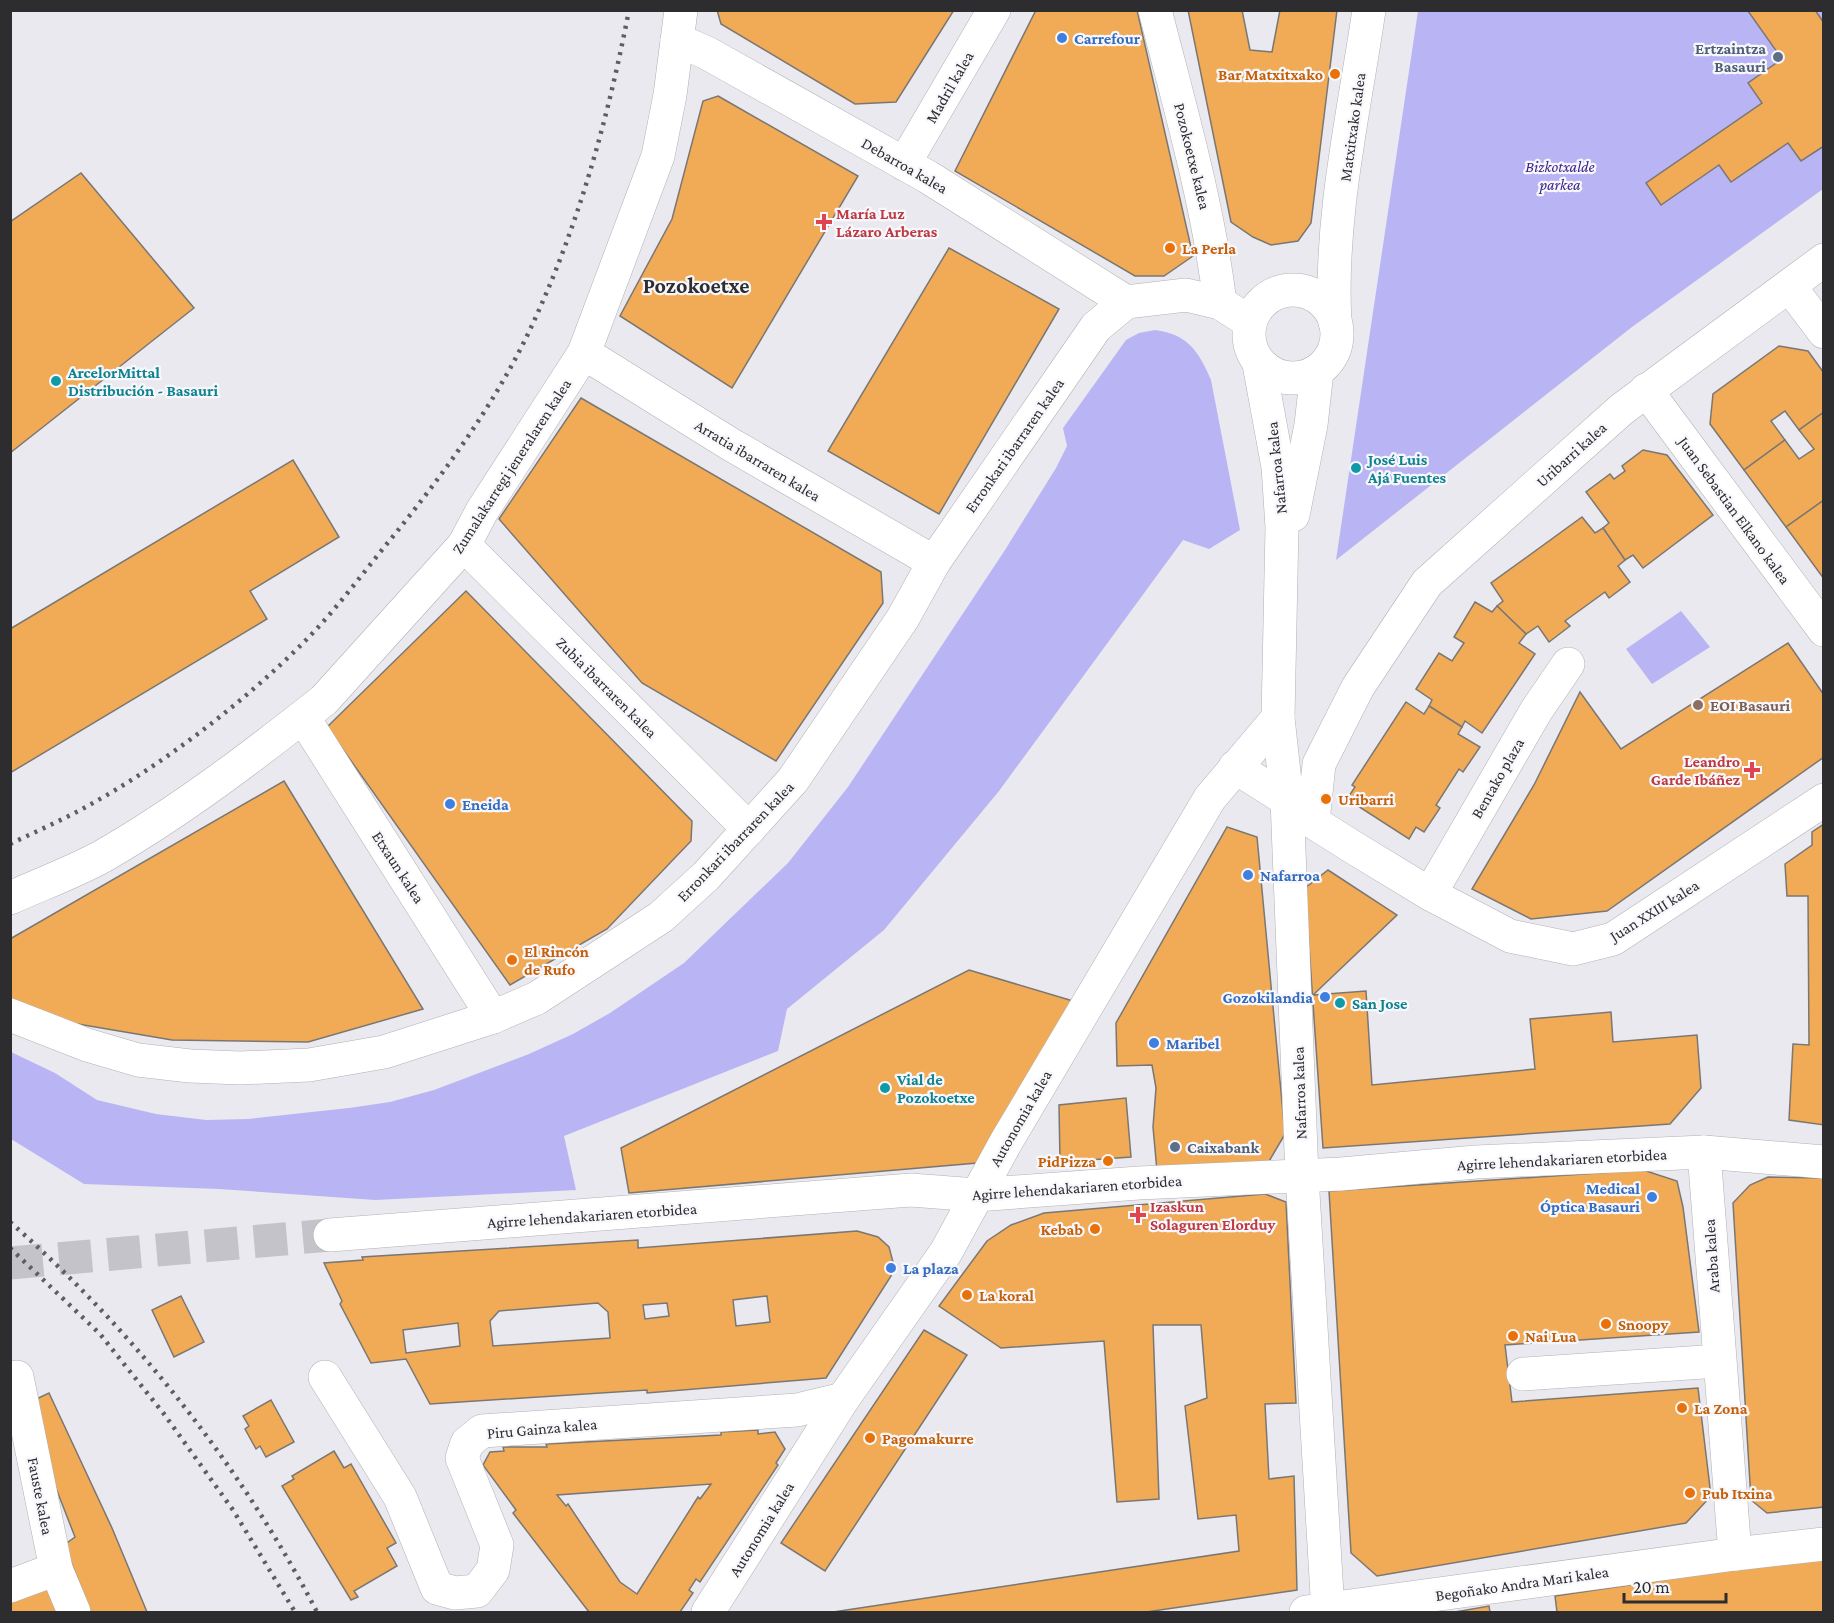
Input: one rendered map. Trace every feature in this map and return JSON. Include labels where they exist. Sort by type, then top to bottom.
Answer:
[{"type":"street","name":"Madril kalea","points":[[904,164],[994,10]]},
{"type":"street","name":"Pozokoetxe kalea","points":[[1155,10],[1204,196],[1213,240],[1220,303]]},
{"type":"street","name":"Matxitxako kalea","points":[[1335,322],[1333,283],[1335,243],[1369,10]]},
{"type":"street","name":"Debarroa kalea","points":[[679,25],[707,53],[904,164],[1126,302]]},
{"type":"street","name":"Zumalakarregi jeneralaren kalea","points":[[10,898],[101,857],[208,790],[303,717],[324,700],[464,545],[482,512],[584,353],[658,156],[679,25]]},
{"type":"street","points":[[1278,292],[1290,290],[1314,295],[1326,304],[1335,322],[1337,343],[1332,356],[1317,371],[1298,379],[1283,378],[1259,364],[1252,352],[1249,337],[1250,322],[1257,309],[1267,298],[1278,292],[1335,243]]},
{"type":"street","name":"Uribarri kalea","points":[[1319,764],[1358,687],[1427,582],[1646,390],[1824,260]]},
{"type":"street","points":[[1790,286],[1824,332]]},
{"type":"street","points":[[1126,302],[1185,295],[1220,303],[1250,322]]},
{"type":"street","name":"Erronkari ibarraren kalea","points":[[10,1016],[87,1045],[138,1060],[190,1066],[240,1068],[309,1065],[384,1052],[493,1017],[537,998],[662,916],[706,876],[793,780],[903,618],[933,562],[1096,327],[1126,302]]},
{"type":"street","name":"Arratia ibarraren kalea","points":[[584,353],[730,444],[933,562]]},
{"type":"street","name":"Nafarroa kalea","points":[[1259,364],[1278,467],[1282,573],[1278,718],[1287,800],[1320,1611]]},
{"type":"street","name":"Nafarroa kalea","points":[[1282,573],[1311,426],[1317,371]]},
{"type":"street","name":"Juan Sebastian Elkano kalea","points":[[1646,390],[1824,630]]},
{"type":"street","name":"Zubia ibarraren kalea","points":[[464,545],[749,829]]},
{"type":"street","name":"Bentako plaza","points":[[1430,894],[1536,711],[1568,664]]},
{"type":"street","name":"Etxaun kalea","points":[[303,717],[493,1017]]},
{"type":"street","name":"Autonomia kalea","points":[[708,1612],[843,1399],[946,1252],[976,1195],[1210,798],[1278,718]]},
{"type":"street","points":[[1283,765],[1319,764],[1313,822],[1289,846]]},
{"type":"street","name":"Juan XXIII kalea","points":[[1235,767],[1287,800],[1313,822],[1430,894],[1510,936],[1573,949],[1613,939],[1824,800]]},
{"type":"street","name":"Agirre lehendakariaren etorbidea","points":[[330,1235],[911,1190],[976,1195],[1139,1183],[1302,1176],[1476,1162],[1704,1152],[1824,1162]]},
{"type":"street","name":"Araba kalea","points":[[1704,1152],[1735,1554]]},
{"type":"street","points":[[1523,1374],[1719,1361]]},
{"type":"street","name":"Fauste kalea","points":[[17,1377],[56,1569],[74,1612]]},
{"type":"street","name":"Piru Gainza kalea","points":[[325,1377],[400,1497],[437,1588],[455,1593],[477,1591],[493,1570],[497,1545],[462,1458],[467,1443],[482,1431],[797,1410],[843,1399]]},
{"type":"street","name":"Begoñako Andra Mari kalea","points":[[1320,1611],[1735,1554],[1824,1544]]},
{"type":"street","points":[[10,1586],[56,1569]]},
{"type":"green space","name":"Bizkotxalde parkea","points":[[1418,11],[1823,11],[1823,189],[1632,327],[1336,560]]},
{"type":"green space","points":[[1155,330],[1176,336],[1191,346],[1202,361],[1211,380],[1240,530],[1209,549],[1183,540],[999,791],[884,930],[787,1009],[778,1051],[564,1136],[576,1190],[375,1200],[219,1189],[84,1184],[11,1139],[11,1052],[55,1073],[97,1100],[156,1114],[206,1120],[248,1119],[349,1108],[390,1102],[434,1090],[529,1054],[573,1034],[610,1013],[684,963],[788,863],[848,787],[1005,550],[1056,468],[1067,446],[1063,428],[1126,340],[1139,333]]},
{"type":"green space","points":[[1681,611],[1710,647],[1652,684],[1626,649]]},
{"type":"building","points":[[717,10],[954,10],[896,102],[855,104],[721,24]]},
{"type":"building","points":[[1036,10],[1137,10],[1193,256],[1164,276],[1135,276],[955,171]]},
{"type":"building","points":[[1188,10],[1242,10],[1250,50],[1272,52],[1280,10],[1337,10],[1311,223],[1298,241],[1271,245],[1253,237],[1231,222]]},
{"type":"building","points":[[1815,10],[1824,23],[1824,146],[1801,161],[1788,143],[1731,182],[1719,165],[1661,205],[1646,183],[1762,103],[1748,83],[1782,59],[1748,11]]},
{"type":"building","points":[[718,96],[858,176],[732,388],[620,316],[672,219],[703,101]]},
{"type":"building","name":"ArcelorMittal Distribución - Basauri","points":[[81,173],[194,308],[10,453],[10,222]]},
{"type":"building","points":[[949,248],[1059,309],[939,514],[828,451]]},
{"type":"building","points":[[1779,346],[1808,351],[1824,373],[1824,412],[1799,430],[1785,411],[1771,421],[1785,440],[1744,470],[1710,424],[1713,394]]},
{"type":"building","points":[[581,398],[881,572],[883,603],[776,761],[642,683],[499,519]]},
{"type":"building","points":[[1824,412],[1824,500],[1786,527],[1744,470],[1785,440],[1799,459],[1814,449],[1799,430]]},
{"type":"building","points":[[1643,450],[1667,455],[1713,515],[1643,568],[1633,555],[1625,560],[1603,528],[1609,523],[1586,492],[1610,474],[1614,479],[1625,471],[1622,466]]},
{"type":"building","points":[[293,460],[339,537],[250,591],[267,619],[10,773],[10,629]]},
{"type":"building","points":[[1824,500],[1824,579],[1786,527]]},
{"type":"building","points":[[1582,517],[1595,533],[1603,528],[1625,560],[1618,566],[1630,582],[1609,598],[1605,592],[1565,621],[1570,626],[1549,642],[1538,626],[1526,634],[1497,606],[1503,601],[1491,583]]},
{"type":"building","points":[[466,591],[692,821],[691,841],[607,929],[510,985],[327,727]]},
{"type":"building","points":[[1475,602],[1492,612],[1497,606],[1526,634],[1519,643],[1535,654],[1482,733],[1465,721],[1462,727],[1429,706],[1432,700],[1416,689],[1439,653],[1452,661],[1464,643],[1454,637]]},
{"type":"building","points":[[1788,643],[1824,695],[1824,757],[1607,911],[1531,919],[1472,889],[1534,785],[1580,692],[1621,749]]},
{"type":"building","points":[[1406,702],[1424,714],[1429,706],[1462,727],[1458,734],[1480,747],[1463,772],[1459,769],[1436,805],[1440,808],[1424,832],[1416,827],[1409,839],[1347,799],[1355,787],[1352,785]]},
{"type":"building","points":[[284,781],[423,1009],[308,1042],[172,1040],[66,1022],[10,1000],[10,939]]},
{"type":"building","points":[[1824,824],[1824,1125],[1789,1120],[1793,1044],[1809,1045],[1808,896],[1787,896],[1785,864],[1812,845],[1812,832]]},
{"type":"building","points":[[1227,827],[1257,837],[1285,1134],[1268,1163],[1157,1171],[1153,1127],[1156,1088],[1152,1065],[1117,1066],[1116,1023]]},
{"type":"building","name":"San Jose","points":[[1328,870],[1397,915],[1313,995],[1366,991],[1372,1085],[1535,1069],[1530,1019],[1611,1012],[1613,1042],[1697,1035],[1701,1088],[1670,1124],[1323,1148],[1305,888]]},
{"type":"building","name":"Vial de Pozokoetxe","points":[[969,970],[1083,1004],[989,1162],[629,1193],[621,1148]]},
{"type":"building","points":[[1126,1098],[1131,1157],[1060,1162],[1059,1105]]},
{"type":"building","points":[[1643,1170],[1677,1181],[1683,1207],[1699,1332],[1505,1345],[1512,1402],[1698,1388],[1711,1496],[1686,1523],[1377,1576],[1351,1553],[1329,1191]]},
{"type":"building","points":[[1768,1177],[1824,1178],[1824,1507],[1767,1513],[1751,1500],[1733,1203],[1750,1185]]},
{"type":"building","points":[[1265,1194],[1286,1202],[1296,1403],[1265,1404],[1269,1479],[1294,1476],[1297,1590],[1146,1612],[833,1612],[1239,1551],[1236,1515],[1198,1519],[1185,1406],[1207,1398],[1201,1325],[1153,1325],[1159,1499],[1117,1502],[1104,1341],[1001,1348],[939,1306],[987,1241],[1011,1225],[1044,1213]]},
{"type":"building","points":[[857,1231],[878,1237],[889,1247],[893,1262],[891,1276],[826,1378],[647,1393],[647,1390],[430,1404],[406,1359],[371,1363],[340,1304],[342,1301],[324,1263],[363,1260],[362,1257],[638,1240],[638,1248]],"holes":[[[767,1296],[770,1322],[736,1326],[733,1300]],[[598,1303],[608,1312],[610,1338],[493,1346],[490,1321],[499,1311]],[[667,1303],[669,1316],[645,1319],[643,1305]],[[458,1323],[460,1346],[406,1353],[403,1330]]]},
{"type":"building","points":[[181,1296],[204,1342],[174,1357],[152,1310]]},
{"type":"building","points":[[924,1330],[967,1355],[825,1571],[781,1543]]},
{"type":"building","points":[[49,1393],[112,1528],[147,1612],[91,1612],[64,1545],[75,1537],[45,1460],[28,1403]]},
{"type":"building","points":[[271,1400],[294,1442],[266,1457],[260,1446],[256,1449],[245,1429],[249,1426],[243,1416]]},
{"type":"building","points":[[758,1430],[758,1434],[775,1432],[785,1449],[776,1463],[778,1465],[700,1582],[696,1579],[689,1590],[693,1593],[680,1612],[589,1612],[513,1513],[516,1510],[483,1465],[490,1452],[504,1451],[503,1447],[547,1447],[546,1444],[721,1435],[721,1432]],"holes":[[[711,1484],[700,1499],[698,1497],[637,1594],[620,1582],[568,1504],[566,1506],[557,1495]]]},
{"type":"building","points":[[334,1451],[344,1468],[351,1464],[396,1543],[387,1548],[397,1566],[354,1591],[358,1597],[351,1600],[282,1486],[294,1479],[292,1476]]},
{"type":"building","points":[[1824,1558],[1824,1612],[1557,1612],[1555,1596]]},
{"type":"building","points":[[35,1580],[55,1592],[63,1612],[10,1612],[10,1591]]},
{"type":"building","points":[[1489,1606],[1490,1612],[1455,1612]]},
{"type":"tunnel","points":[[10,1263],[330,1235]]},
{"type":"railway","points":[[10,844],[57,822],[113,791],[171,753],[227,711],[280,665],[328,616],[434,484],[489,405],[520,350],[550,283],[591,168],[612,90],[629,10]]},
{"type":"railway","points":[[10,1222],[100,1308],[182,1403],[254,1505],[317,1612]]},
{"type":"railway","points":[[10,1248],[100,1334],[164,1414],[233,1510],[295,1612]]},
{"type":"place","name":"Carrefour","points":[[1062,38]]},
{"type":"place","name":"Ertzaintza Basauri","points":[[1778,57]]},
{"type":"place","name":"Bar Matxitxako","points":[[1335,74]]},
{"type":"place","name":"María Luz Lázaro Arberas","points":[[824,222]]},
{"type":"place","name":"La Perla","points":[[1170,248]]},
{"type":"place","name":"ArcelorMittal Distribución - Basauri","points":[[56,381]]},
{"type":"place","name":"José Luis Ajá Fuentes","points":[[1356,468]]},
{"type":"place","name":"EOI Basauri","points":[[1698,705]]},
{"type":"place","name":"Leandro Garde Ibáñez","points":[[1752,770]]},
{"type":"place","name":"Uribarri","points":[[1326,799]]},
{"type":"place","name":"Eneida","points":[[450,804]]},
{"type":"place","name":"Nafarroa","points":[[1248,875]]},
{"type":"place","name":"El Rincón de Rufo","points":[[512,960]]},
{"type":"place","name":"Gozokilandia","points":[[1325,997]]},
{"type":"place","name":"San Jose","points":[[1340,1003]]},
{"type":"place","name":"Maribel","points":[[1154,1043]]},
{"type":"place","name":"Vial de Pozokoetxe","points":[[885,1088]]},
{"type":"place","name":"Caixabank","points":[[1175,1147]]},
{"type":"place","name":"PidPizza","points":[[1108,1161]]},
{"type":"place","name":"Medical Óptica Basauri","points":[[1652,1197]]},
{"type":"place","name":"Izaskun Solaguren Elorduy","points":[[1138,1215]]},
{"type":"place","name":"Kebab","points":[[1095,1229]]},
{"type":"place","name":"La plaza","points":[[891,1268]]},
{"type":"place","name":"La koral","points":[[967,1295]]},
{"type":"place","name":"Snoopy","points":[[1606,1324]]},
{"type":"place","name":"Nai Lua","points":[[1513,1336]]},
{"type":"place","name":"La Zona","points":[[1682,1408]]},
{"type":"place","name":"Pagomakurre","points":[[870,1438]]},
{"type":"place","name":"Pub Itxina","points":[[1690,1493]]},
{"type":"district","name":"Pozokoetxe","points":[[696,285]]}]
